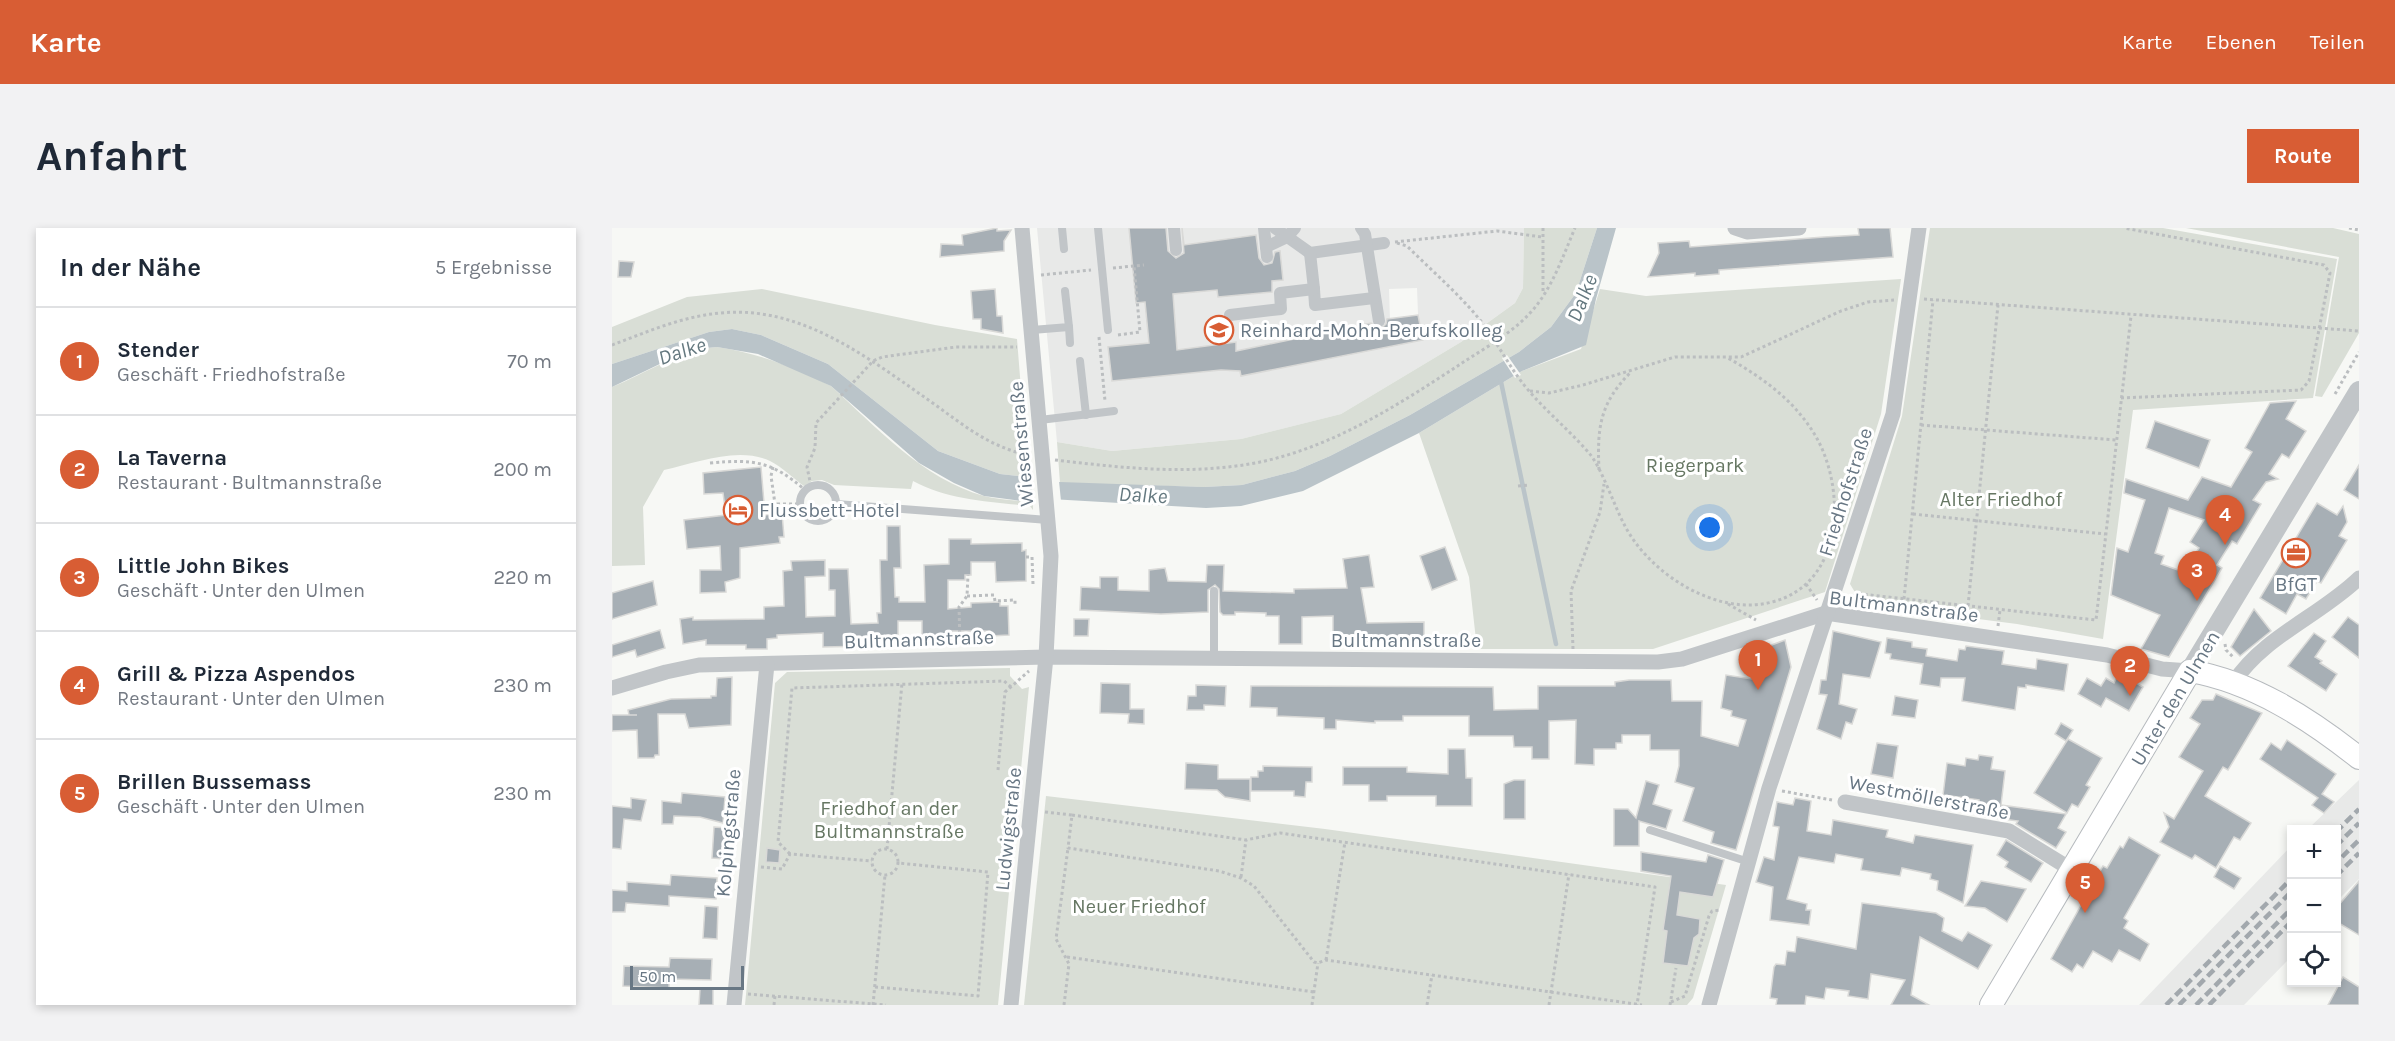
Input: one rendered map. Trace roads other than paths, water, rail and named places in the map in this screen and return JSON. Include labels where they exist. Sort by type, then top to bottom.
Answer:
[{"type":"main road","points":[[2190,671],[2234,682],[2290,709],[2359,759]]},
{"type":"main road","name":"Unter den Ulmen","points":[[1990,1005],[2190,671]]},
{"type":"street","name":"Wiesenstraße","points":[[1023,228],[1051,556],[1046,657]]},
{"type":"street","points":[[1174,228],[1176,250]]},
{"type":"street","points":[[1264,228],[1267,252],[1291,233]]},
{"type":"street","points":[[1275,228],[1291,233],[1310,253],[1316,306],[1374,298]]},
{"type":"street","points":[[1736,228],[1746,232],[1799,228]]},
{"type":"street","name":"Friedhofstraße","points":[[1709,1005],[1769,788],[1893,414],[1919,228]]},
{"type":"street","points":[[1310,253],[1365,234],[1384,243]]},
{"type":"street","points":[[1365,234],[1379,321]]},
{"type":"street","points":[[1230,315],[1281,309],[1280,293],[1314,289]]},
{"type":"street","name":"Unter den Ulmen","points":[[2190,671],[2359,391]]},
{"type":"street","points":[[2234,682],[2247,662],[2344,593],[2359,578]]},
{"type":"street","name":"Bultmannstraße","points":[[612,688],[666,672],[699,666],[961,659],[1046,657],[1658,662],[1682,659],[1761,633],[1828,607],[2107,655],[2162,669],[2190,671]]},
{"type":"street","name":"Ludwigstraße","points":[[1011,1005],[1046,657]]},
{"type":"street","name":"Kolpingstraße","points":[[734,999],[767,664]]},
{"type":"street","name":"Westmöllerstraße","points":[[1845,802],[2009,831],[2072,870]]},
{"type":"lane","points":[[1062,228],[1064,249]]},
{"type":"lane","points":[[1098,228],[1108,330]]},
{"type":"lane","points":[[1065,291],[1070,343]]},
{"type":"lane","points":[[1032,330],[1069,327]]},
{"type":"lane","points":[[1080,361],[1086,415]]},
{"type":"lane","points":[[1040,420],[1110,412]]},
{"type":"lane","points":[[817,485],[828,488],[836,504],[828,517],[818,520],[808,517],[800,504],[808,488],[817,485]]},
{"type":"lane","points":[[836,504],[1048,519]]},
{"type":"lane","points":[[1214,591],[1214,659]]},
{"type":"lane","points":[[1650,830],[1749,862]]},
{"type":"water","name":"Dalke","points":[[1597,228],[1616,228],[1586,345],[1522,371],[1419,433],[1303,491],[1241,506],[1206,508],[1033,498],[1030,502],[984,496],[954,483],[919,463],[831,386],[758,354],[717,347],[707,348],[666,361],[612,387],[612,364],[709,332],[732,329],[761,335],[828,364],[938,451],[1000,474],[1028,477],[1031,481],[1204,487],[1242,485],[1295,471],[1330,456],[1410,415],[1519,352],[1551,327],[1576,293]]},
{"type":"waterway","points":[[1500,377],[1556,644]]},
{"type":"railway","points":[[2341,827],[2359,809]]},
{"type":"railway","points":[[2341,841],[2359,823]]},
{"type":"railway","points":[[2342,857],[2359,840]]},
{"type":"railway","points":[[2341,871],[2359,853]]},
{"type":"railway","points":[[2166,1005],[2291,879]]},
{"type":"railway","points":[[2179,1005],[2287,896]]},
{"type":"railway","points":[[2196,1005],[2287,913]]},
{"type":"railway","points":[[2209,1005],[2287,926]]},
{"type":"place","name":"Reinhard-Mohn-Berufskolleg","points":[[1219,330]]},
{"type":"place","name":"Flussbett-Hotel","points":[[738,510]]},
{"type":"place","name":"Grill & Pizza Aspendos","points":[[2225,545]]},
{"type":"place","name":"BfGT","points":[[2296,553]]},
{"type":"place","name":"Little John Bikes","points":[[2197,601]]},
{"type":"place","name":"Stender","points":[[1758,690]]},
{"type":"place","name":"La Taverna","points":[[2130,696]]},
{"type":"place","name":"Brillen Bussemass","points":[[2085,913]]},
{"type":"park label","name":"Riegerpark","points":[[1695,465]]},
{"type":"park label","name":"Alter Friedhof","points":[[2001,499]]},
{"type":"park label","name":"Friedhof an der Bultmannstraße","points":[[889,820]]},
{"type":"park label","name":"Neuer Friedhof","points":[[1139,906]]}]
